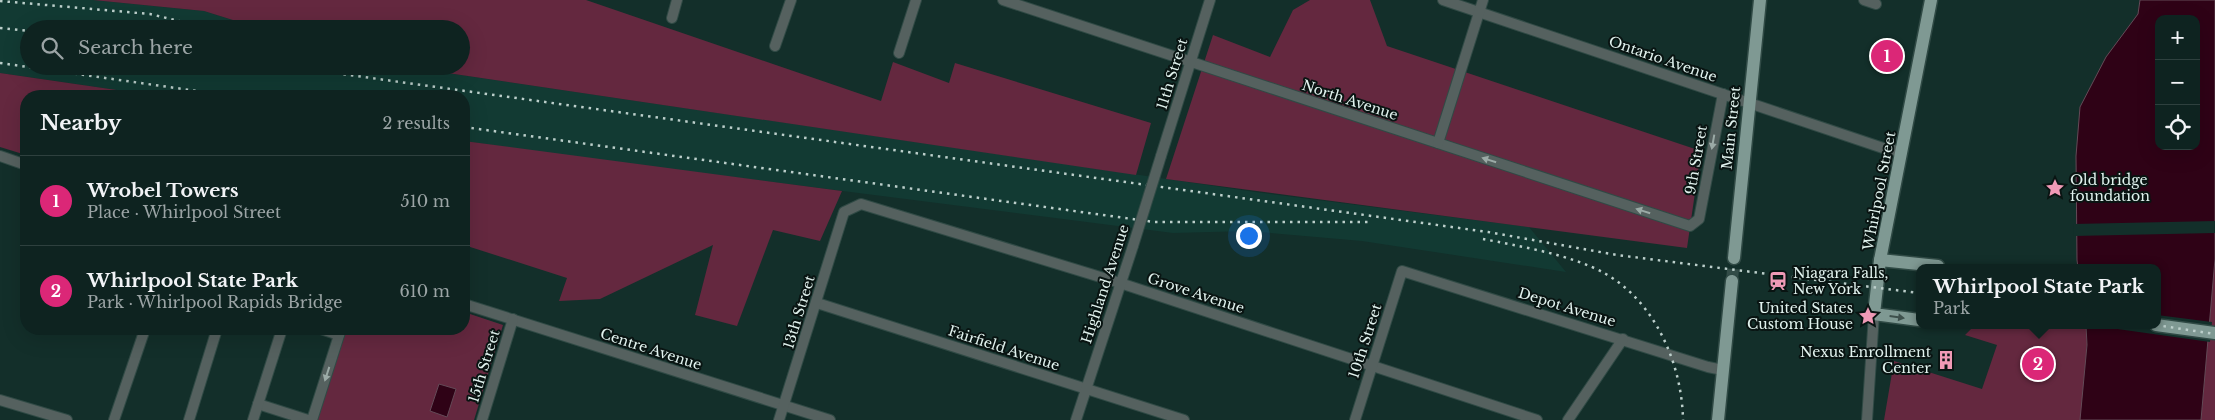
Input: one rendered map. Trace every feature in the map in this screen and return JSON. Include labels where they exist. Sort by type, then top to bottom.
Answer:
[{"type":"main road","name":"Main Street","points":[[1734,258],[1760,0]]},
{"type":"main road","name":"Whirlpool Street","points":[[1874,314],[1880,260],[1930,0]]},
{"type":"main road","points":[[1880,260],[1919,264]]},
{"type":"main road","points":[[1718,420],[1732,281]]},
{"type":"main road","points":[[1874,314],[1916,320]]},
{"type":"main road","points":[[2161,326],[2215,333]]},
{"type":"street","points":[[672,18],[677,0]]},
{"type":"street","points":[[776,46],[791,0]]},
{"type":"street","points":[[899,53],[916,0]]},
{"type":"street","name":"North Avenue","points":[[1003,0],[1690,226]]},
{"type":"street","name":"11th Street","points":[[1161,156],[1210,0]]},
{"type":"street","name":"Ontario Avenue","points":[[1443,0],[1883,148],[1902,152]]},
{"type":"street","points":[[1438,143],[1483,0]]},
{"type":"street","points":[[1864,0],[1876,4]]},
{"type":"street","name":"9th Street","points":[[1690,226],[1699,219],[1723,94]]},
{"type":"street","points":[[0,156],[20,162]]},
{"type":"street","name":"Highland Avenue","points":[[1076,420],[1161,156]]},
{"type":"street","name":"Grove Avenue","points":[[844,212],[861,204],[1120,283],[1538,420]]},
{"type":"street","name":"13th Street","points":[[779,420],[844,212]]},
{"type":"street","name":"Depot Avenue","points":[[1402,271],[1708,367],[1723,370]]},
{"type":"street","name":"10th Street","points":[[1355,420],[1402,271]]},
{"type":"street","name":"Fairfield Avenue","points":[[817,303],[1184,420]]},
{"type":"street","name":"Centre Avenue","points":[[470,306],[830,420]]},
{"type":"street","name":"Whirlpool Street","points":[[1867,420],[1874,314]]},
{"type":"street","name":"15th Street","points":[[482,420],[513,319]]},
{"type":"street","points":[[114,420],[142,335]]},
{"type":"street","points":[[189,420],[215,335]]},
{"type":"street","points":[[253,420],[280,335]]},
{"type":"street","points":[[312,420],[339,335]]},
{"type":"street","points":[[1568,420],[1623,339]]},
{"type":"street","points":[[0,400],[67,420]]},
{"type":"street","points":[[258,404],[308,420]]},
{"type":"shaded area","points":[[0,0],[93,0],[204,11],[233,20],[20,20],[20,75],[461,75],[1255,192],[1529,227],[1566,272],[1362,241],[1248,231],[1173,233],[606,161],[470,142],[470,90],[117,90],[0,73]]},
{"type":"shaded area","points":[[93,0],[586,0],[881,101],[893,62],[949,83],[955,63],[1151,123],[1136,175],[461,75],[470,75],[470,20],[233,20],[204,11]]},
{"type":"shaded area","points":[[1310,0],[1370,0],[1387,46],[1701,151],[1687,248],[1166,179],[1213,35],[1270,57],[1293,10]]},
{"type":"shaded area","points":[[2140,0],[2215,0],[2215,259],[2201,420],[2080,420],[2087,345],[2086,329],[2161,329],[2161,264],[2078,264],[2076,156],[2080,107],[2106,57],[2138,14]]},
{"type":"shaded area","points":[[0,73],[117,90],[20,90],[20,153],[0,147]]},
{"type":"shaded area","points":[[470,142],[842,191],[820,241],[773,230],[737,326],[695,315],[713,245],[600,299],[559,301],[567,278],[470,247]]},
{"type":"shaded area","points":[[2215,259],[2215,420],[2201,420],[2213,276]]},
{"type":"shaded area","points":[[470,314],[503,325],[474,420],[316,420],[343,335],[470,335]]},
{"type":"shaded area","points":[[1971,329],[2086,329],[2087,344],[2081,420],[1884,420],[1894,361],[1982,389],[1997,345],[1965,335]]},
{"type":"shaded area","points":[[439,384],[456,389],[447,417],[430,411]]},
{"type":"pier","points":[[2215,221],[2215,233],[2074,236],[2073,224]]},
{"type":"pier","points":[[2161,316],[2212,322],[2210,342],[2117,329],[2161,329]]},
{"type":"tunnel","points":[[1732,281],[1734,258]]},
{"type":"railway","points":[[0,1],[150,14],[175,20]]},
{"type":"railway","points":[[0,28],[20,30]]},
{"type":"railway","points":[[0,63],[20,66]]},
{"type":"railway","points":[[84,75],[190,90]]},
{"type":"railway","points":[[349,75],[458,90]]},
{"type":"railway","points":[[470,92],[1488,232],[1617,255],[1916,293]]},
{"type":"railway","points":[[470,128],[1154,222],[1371,222]]},
{"type":"railway","points":[[1483,239],[1577,261],[1604,273],[1622,285],[1638,300],[1662,336],[1671,356],[1677,377],[1683,420]]},
{"type":"railway","points":[[2161,326],[2215,334]]},
{"type":"place","name":"Wrobel Towers","points":[[1887,56]]},
{"type":"place","name":"Old bridge foundation","points":[[2055,188]]},
{"type":"place","name":"Niagara Falls, New York","points":[[1778,281]]},
{"type":"place","name":"United States Custom House","points":[[1868,316]]},
{"type":"place","name":"Nexus Enrollment Center","points":[[1946,360]]},
{"type":"place","name":"Whirlpool State Park","points":[[2038,364]]}]
